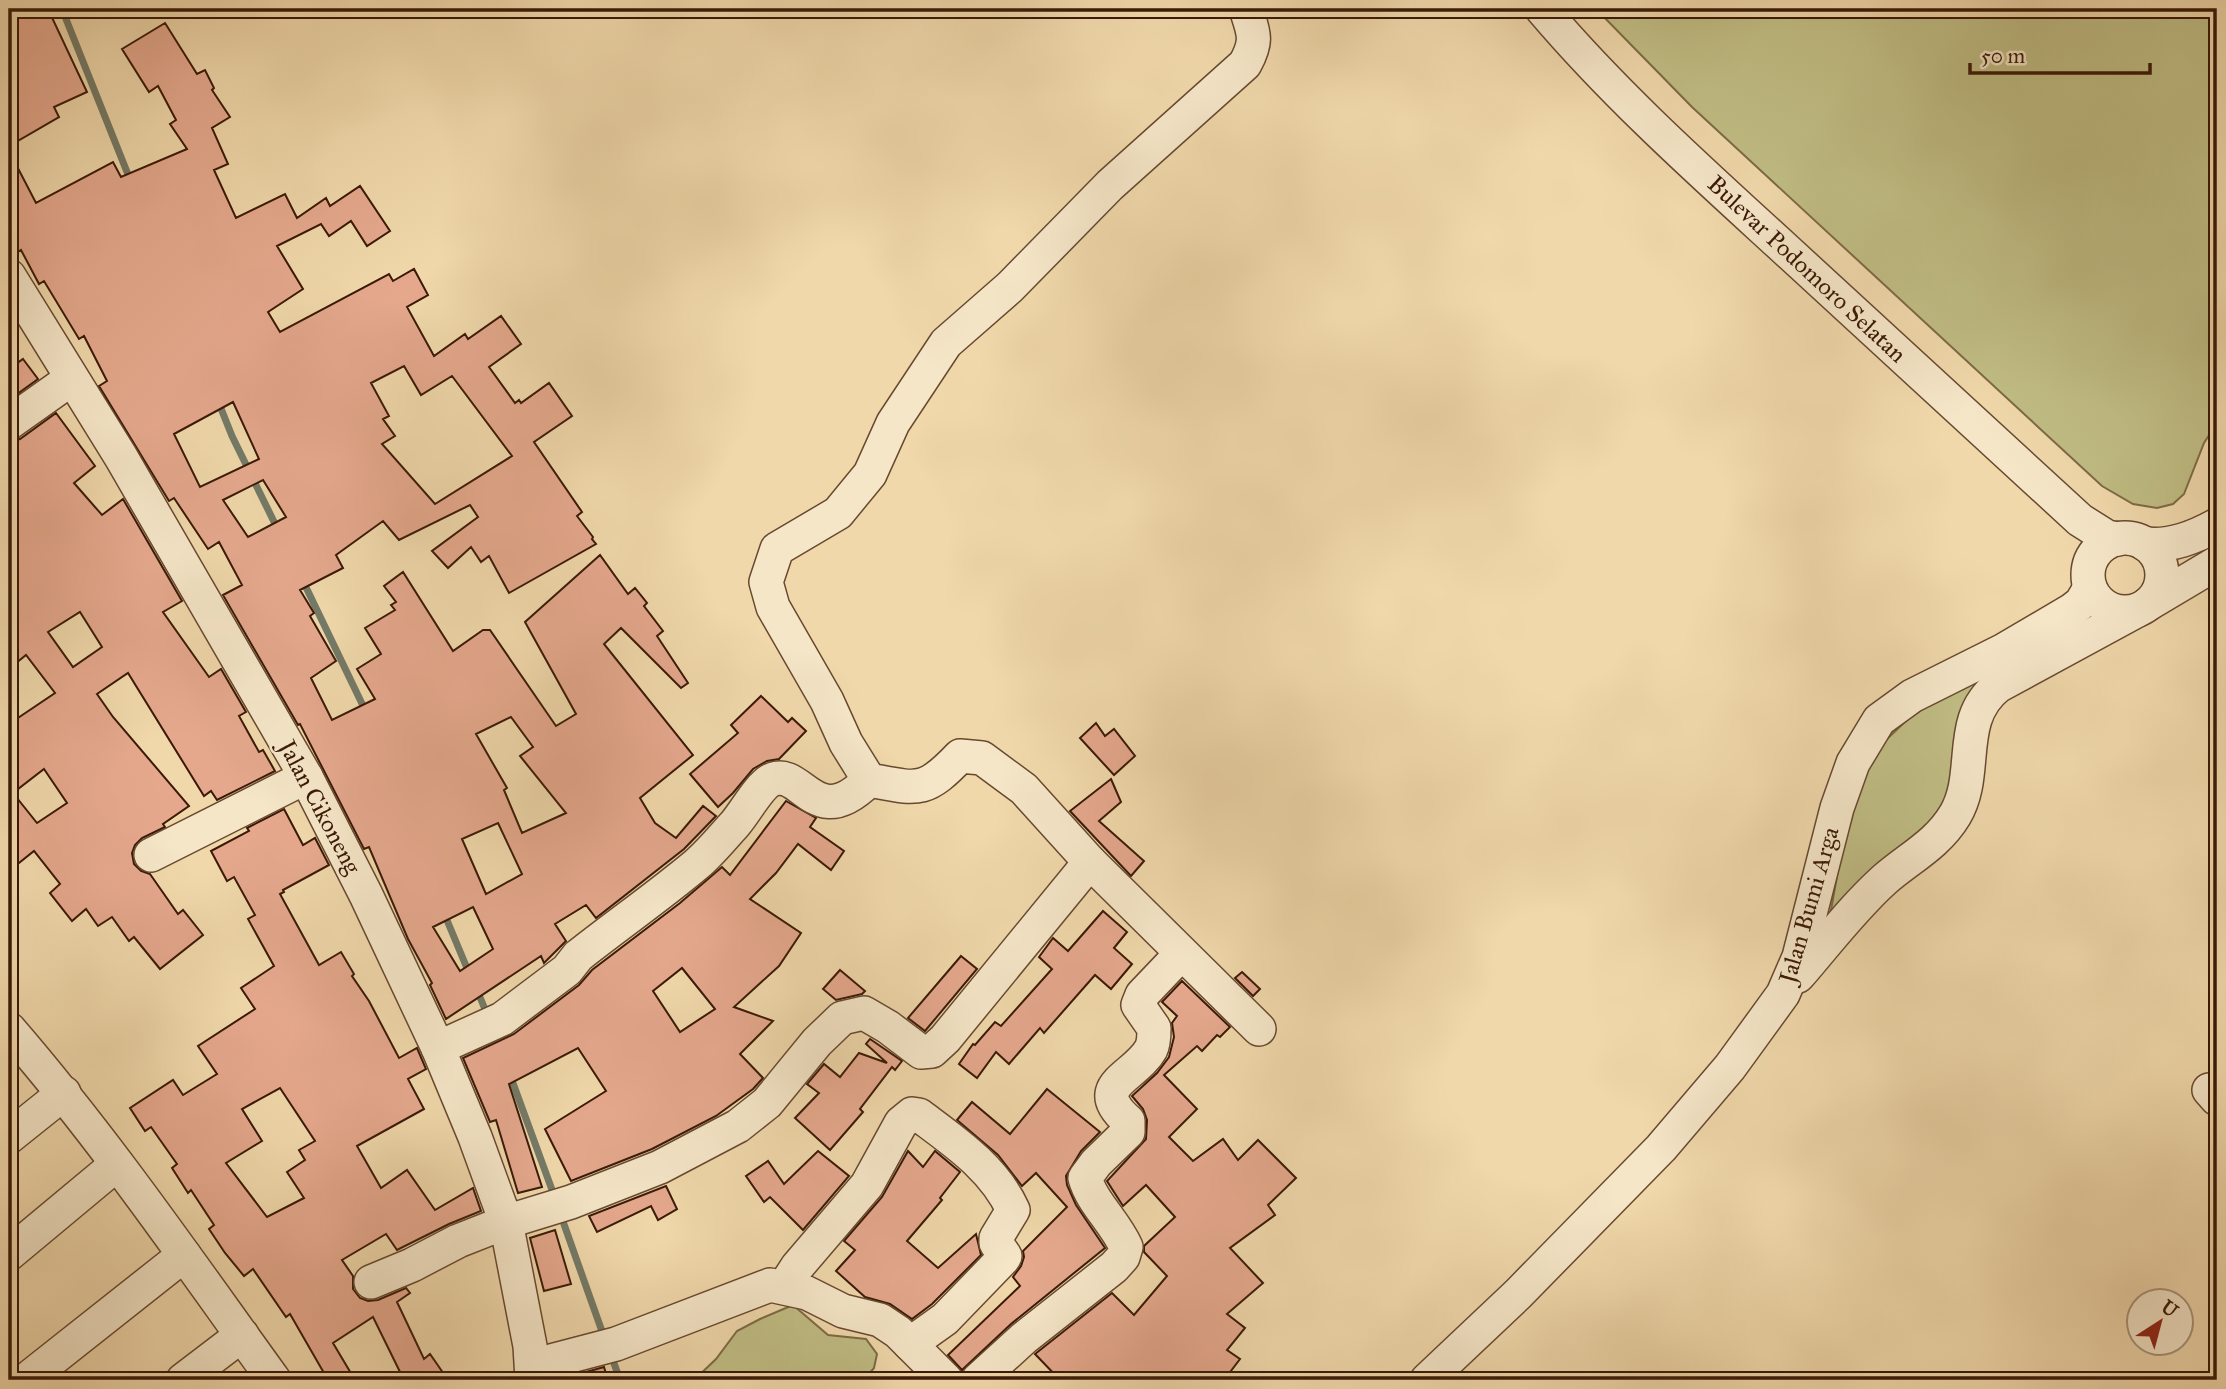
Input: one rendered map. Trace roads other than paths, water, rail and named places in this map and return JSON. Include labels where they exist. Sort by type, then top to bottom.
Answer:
[{"type":"street","points":[[1246,9],[1254,33],[1254,48],[1245,64],[1110,186],[1010,287],[946,343],[893,423],[870,474],[838,513],[777,549],[766,582],[773,607],[827,701],[846,743],[869,780],[913,788],[939,778],[960,756],[982,758],[1024,789],[1090,862],[1259,1029]]},
{"type":"street","name":"Bulevar Podomoro Selatan","points":[[1542,9],[1574,47],[1628,102],[2080,520],[2107,537],[2132,541]]},
{"type":"street","name":"Jalan Cikoneng","points":[[9,276],[121,457],[306,777],[366,895],[438,1048],[506,1222],[532,1373]]},
{"type":"street","points":[[9,423],[71,379]]},
{"type":"street","name":"Bulevar Podomoro Selatan","points":[[2080,520],[2089,538],[2089,576]]},
{"type":"street","points":[[2132,541],[2154,552],[2160,562],[2161,585],[2156,596],[2143,607],[2115,611],[2095,598],[2089,576],[2094,554],[2101,545],[2132,541],[2160,546],[2174,544],[2217,525]]},
{"type":"street","name":"Jalan Bumi Arga","points":[[1427,1380],[1518,1294],[1661,1148],[1730,1068],[1783,994],[1852,912],[1886,879],[1923,852],[1944,832],[1966,789],[1971,731],[1986,695],[2217,563]]},
{"type":"street","name":"Jalan Bumi Arga","points":[[1783,994],[1799,957],[1837,808],[1853,763],[1879,720],[1912,696],[2004,650],[2072,610],[2081,603],[2089,576]]},
{"type":"street","points":[[151,855],[306,777]]},
{"type":"street","points":[[438,1048],[495,1023],[567,970],[578,956],[699,862],[744,814],[768,782],[776,778],[788,780],[815,799],[827,803],[855,795],[869,780]]},
{"type":"street","points":[[371,1282],[412,1265],[458,1241],[660,1167],[738,1126],[767,1103],[817,1042],[842,1018],[864,1013],[888,1027],[920,1052],[932,1051],[945,1040],[1090,862]]},
{"type":"street","points":[[978,1380],[1024,1338],[1123,1257],[1126,1247],[1119,1231],[1089,1191],[1085,1178],[1096,1163],[1128,1132],[1128,1121],[1114,1109],[1112,1093],[1118,1081],[1151,1049],[1154,1028],[1138,1005],[1142,995],[1181,954]]},
{"type":"street","points":[[9,1029],[64,1093],[274,1380]]},
{"type":"street","points":[[9,1137],[64,1093]]},
{"type":"street","points":[[784,1287],[797,1267],[867,1185],[901,1122],[912,1114],[919,1115],[988,1172],[1007,1197],[1013,1210],[996,1238],[996,1244],[1005,1256],[1003,1259],[945,1320],[910,1344]]},
{"type":"street","points":[[9,1254],[117,1164]]},
{"type":"street","points":[[31,1376],[184,1255]]},
{"type":"street","points":[[532,1373],[770,1285],[816,1297],[843,1311],[880,1320],[898,1332],[946,1380]]},
{"type":"street","points":[[183,1380],[242,1335]]},
{"type":"waterway","points":[[62,9],[131,182]]},
{"type":"waterway","points":[[218,401],[278,530]]},
{"type":"waterway","points":[[303,581],[366,712]]},
{"type":"waterway","points":[[444,913],[469,973]]},
{"type":"waterway","points":[[477,990],[487,1014]]},
{"type":"waterway","points":[[510,1075],[555,1198]]},
{"type":"waterway","points":[[560,1213],[604,1337]]},
{"type":"waterway","points":[[611,1355],[620,1380]]}]
